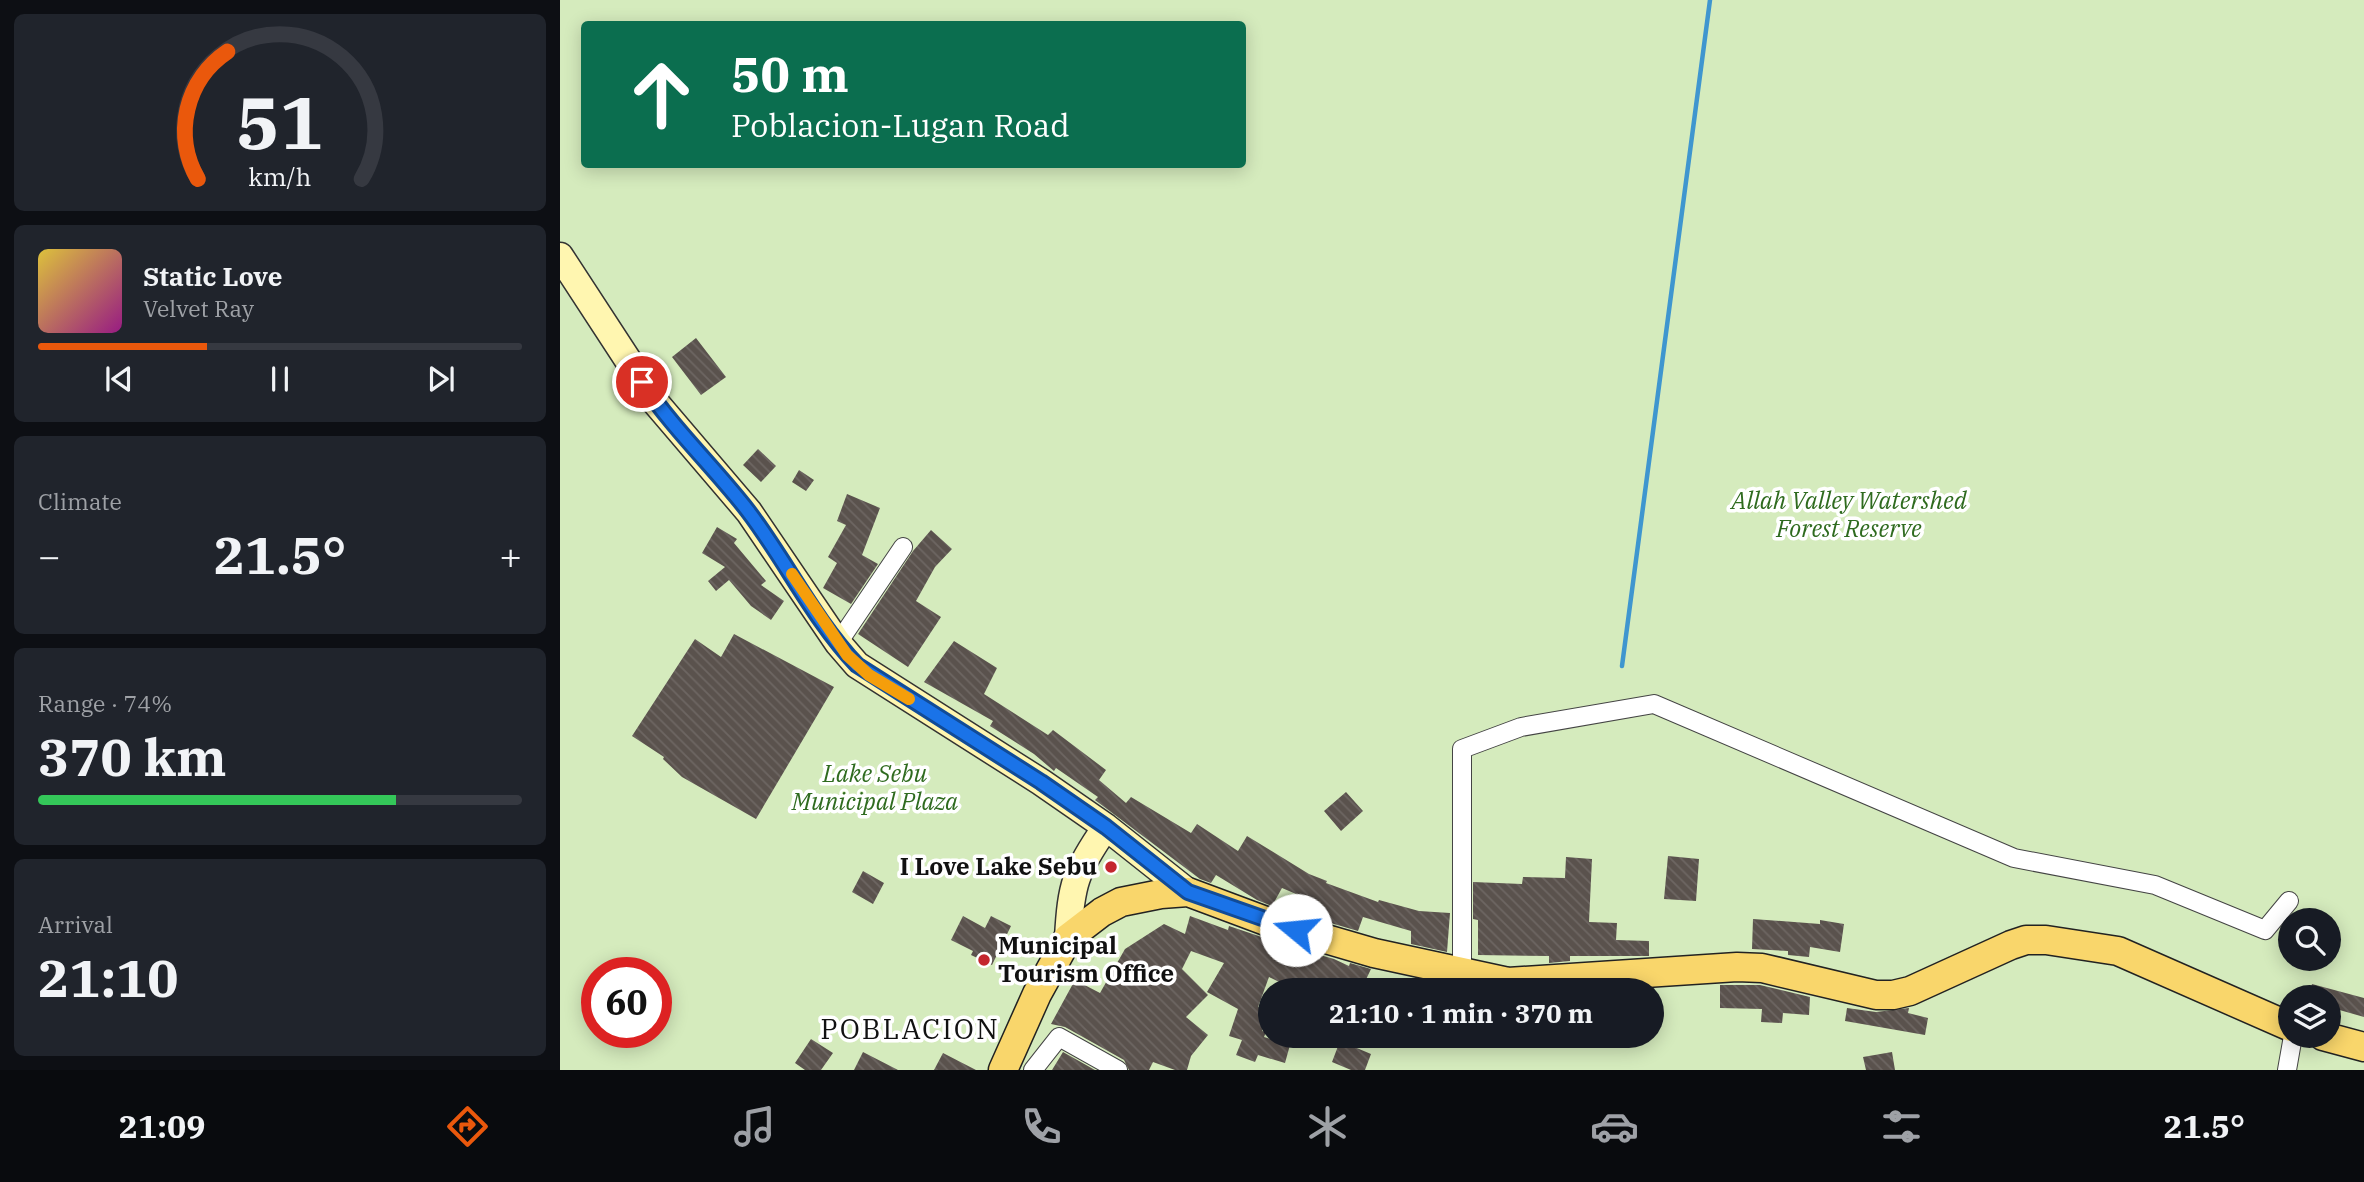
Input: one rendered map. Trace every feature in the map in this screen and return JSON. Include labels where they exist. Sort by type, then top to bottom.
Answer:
[{"type":"main road","points":[[560,256],[656,403],[749,512],[838,643],[857,665],[981,743],[1106,827],[1188,892],[1271,923],[1374,953],[1508,982],[1737,967],[1762,968],[1877,995],[1893,995],[1910,991],[2011,945],[2026,940],[2046,940],[2118,951],[2278,1021]]},
{"type":"main road","points":[[1068,938],[1070,907],[1077,873],[1084,857],[1106,827]]},
{"type":"main road","points":[[1003,1070],[1037,994],[1068,938],[1102,912],[1121,902],[1188,892]]},
{"type":"main road","points":[[2341,1041],[2364,1047]]},
{"type":"street","points":[[838,643],[903,547]]},
{"type":"street","points":[[1462,973],[1462,749],[1521,727],[1654,704],[2014,858],[2155,885],[2265,930],[2289,901]]},
{"type":"street","points":[[1033,1070],[1059,1037],[1118,1070]]},
{"type":"street","points":[[2287,1070],[2291,1048]]},
{"type":"green space","name":"Allah Valley Watershed Forest Reserve","points":[[560,0],[2364,0],[2364,1070],[560,1070]]},
{"type":"building","points":[[696,338],[726,377],[701,395],[672,357]]},
{"type":"building","points":[[758,449],[776,466],[761,482],[743,465]]},
{"type":"building","points":[[799,470],[814,480],[806,491],[792,482]]},
{"type":"building","points":[[847,494],[880,508],[862,555],[878,564],[851,604],[823,588],[837,563],[828,557],[846,525],[837,521]]},
{"type":"building","points":[[717,527],[737,539],[734,543],[766,581],[761,585],[784,601],[771,620],[751,606],[729,580],[716,591],[708,581],[725,567],[702,553]]},
{"type":"building","points":[[931,530],[952,549],[935,567],[916,601],[941,617],[908,667],[858,634],[913,551]]},
{"type":"building","points":[[734,634],[834,687],[756,819],[682,777],[664,757],[632,736],[695,639],[721,657]]},
{"type":"building","points":[[954,641],[997,668],[984,694],[1048,735],[1053,730],[1106,770],[1099,780],[1126,803],[1131,797],[1191,833],[1197,824],[1238,851],[1247,836],[1309,874],[1327,881],[1326,883],[1378,902],[1379,900],[1419,911],[1450,913],[1447,952],[1411,944],[1411,931],[1363,917],[1358,931],[1317,919],[1322,905],[1282,888],[1272,906],[1216,875],[1211,883],[1200,879],[1095,800],[1098,797],[1056,768],[1054,771],[1034,754],[990,726],[993,721],[924,682]]},
{"type":"building","points":[[1346,792],[1363,811],[1341,831],[1324,811]]},
{"type":"building","points":[[1668,856],[1699,859],[1696,901],[1664,899]]},
{"type":"building","points":[[1566,857],[1592,859],[1589,922],[1617,923],[1616,940],[1649,941],[1649,956],[1570,956],[1570,961],[1549,963],[1549,956],[1478,955],[1478,920],[1473,919],[1473,882],[1522,884],[1523,877],[1565,878]]},
{"type":"building","points":[[863,871],[884,883],[873,904],[852,892]]},
{"type":"building","points":[[963,916],[985,928],[991,916],[1011,926],[992,965],[971,955],[973,951],[951,940]]},
{"type":"building","points":[[1190,916],[1228,930],[1229,926],[1305,954],[1306,951],[1349,966],[1350,963],[1371,969],[1367,978],[1258,978],[1258,1048],[1289,1048],[1285,1063],[1258,1055],[1255,1062],[1236,1055],[1242,1040],[1229,1036],[1238,1009],[1207,992],[1224,963],[1191,951],[1182,969],[1208,995],[1186,1017],[1208,1035],[1191,1056],[1187,1070],[1175,1070],[1153,1062],[1149,1070],[1129,1070],[1124,1060],[1065,1027],[1051,1024],[1075,980],[1100,993],[1125,949],[1164,924],[1185,934]]},
{"type":"building","points":[[1753,919],[1820,924],[1820,920],[1844,924],[1840,952],[1810,947],[1809,957],[1788,955],[1788,951],[1752,949]]},
{"type":"building","points":[[1720,985],[1760,985],[1810,997],[1809,1015],[1783,1013],[1782,1023],[1761,1022],[1762,1009],[1720,1008]]},
{"type":"building","points":[[2341,992],[2364,998],[2364,1017],[2341,1010]]},
{"type":"building","points":[[1847,1008],[1876,1012],[1909,1008],[1908,1013],[1928,1018],[1925,1035],[1845,1021]]},
{"type":"building","points":[[811,1039],[833,1053],[821,1070],[805,1070],[795,1063]]},
{"type":"building","points":[[1337,1048],[1357,1048],[1371,1054],[1365,1070],[1351,1070],[1332,1062]]},
{"type":"building","points":[[863,1052],[898,1070],[854,1070]]},
{"type":"building","points":[[1063,1052],[1095,1070],[1052,1070]]},
{"type":"building","points":[[1892,1052],[1895,1070],[1866,1070],[1863,1057]]},
{"type":"building","points":[[943,1053],[976,1070],[934,1070]]},
{"type":"waterway","points":[[1622,666],[1710,0]]},
{"type":"slow traffic","points":[[792,574],[847,655],[869,675],[909,699]]},
{"type":"place","name":"I Love Lake Sebu","points":[[1111,867]]},
{"type":"place","name":"Municipal Tourism Office","points":[[984,960]]},
{"type":"district","name":"POBLACION","points":[[910,1029]]},
{"type":"route","points":[[642,382],[656,403],[749,512],[838,643],[857,665],[1041,782],[1106,827],[1188,892],[1296,930]]},
{"type":"park label","name":"Lake Sebu Municipal Plaza","points":[[875,788]]}]
